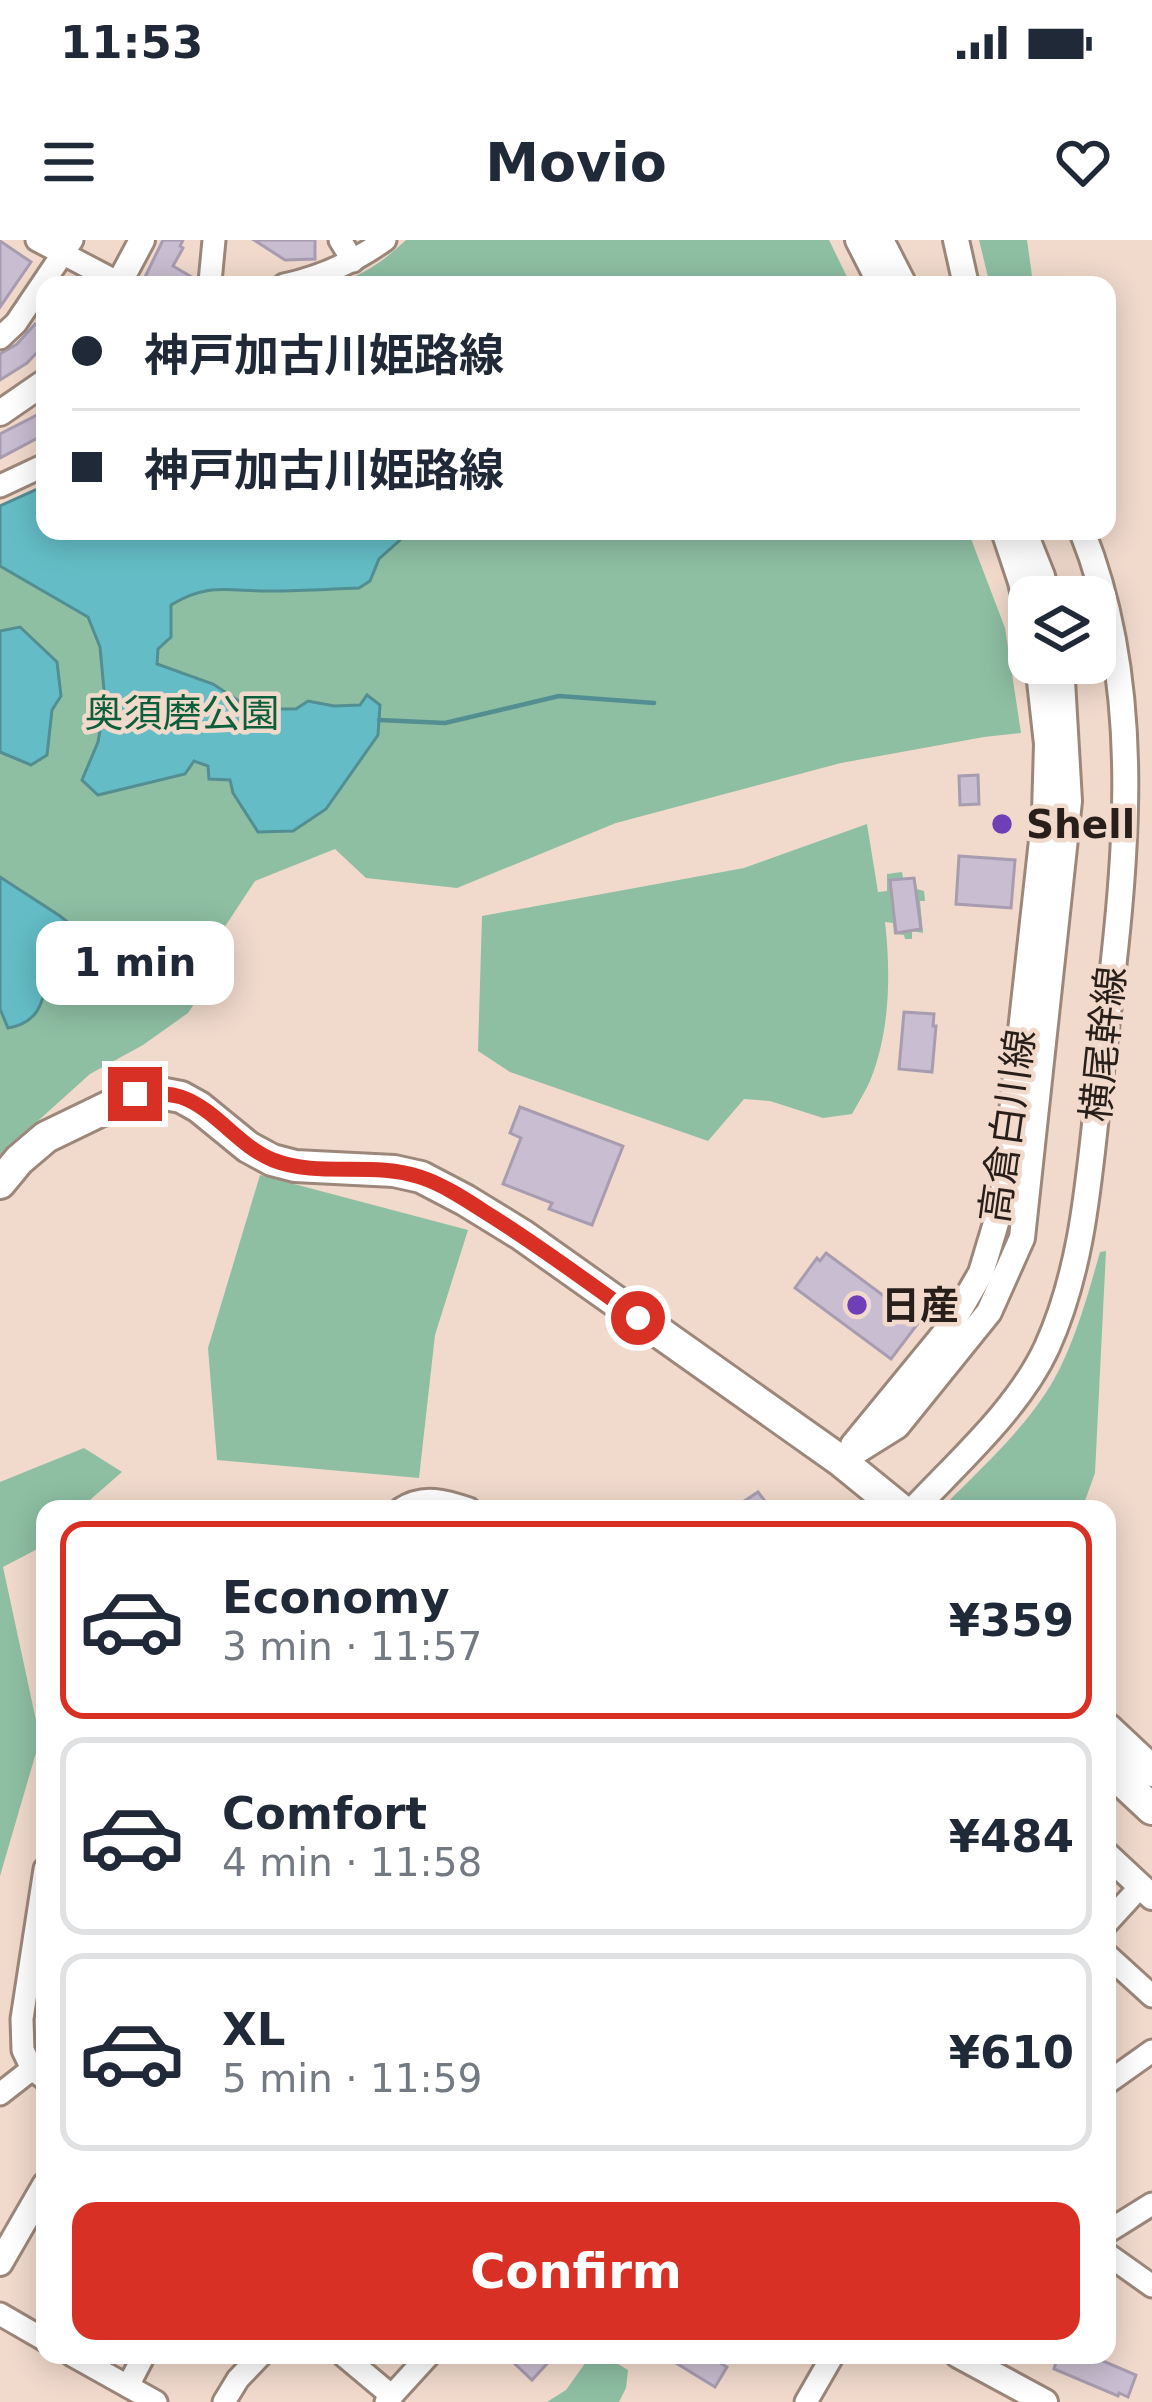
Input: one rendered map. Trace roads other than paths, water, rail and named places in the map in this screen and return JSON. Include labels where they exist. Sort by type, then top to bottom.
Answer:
[{"type":"main road","points":[[0,1184],[46,1137],[135,1094],[160,1093],[199,1107],[272,1160],[421,1177],[521,1234],[889,1500]]},
{"type":"main road","points":[[841,1461],[875,1500]]},
{"type":"main road","points":[[1116,1737],[1152,1771]]},
{"type":"main road","points":[[1116,1775],[1152,1809]]},
{"type":"street","points":[[37,240],[68,248],[107,276]]},
{"type":"street","points":[[122,276],[142,240]]},
{"type":"street","points":[[210,276],[214,240]]},
{"type":"street","points":[[340,240],[353,261]]},
{"type":"street","points":[[319,276],[385,240]]},
{"type":"street","points":[[858,240],[876,276]]},
{"type":"street","points":[[881,240],[899,276]]},
{"type":"street","points":[[956,240],[964,276]]},
{"type":"street","points":[[49,276],[68,248]]},
{"type":"street","points":[[0,338],[36,294]]},
{"type":"street","points":[[0,413],[36,388]]},
{"type":"street","points":[[0,486],[36,469]]},
{"type":"street","points":[[1007,540],[1019,576]]},
{"type":"street","points":[[1028,540],[1042,576]]},
{"type":"street","name":"横尾幹線","points":[[922,1500],[1006,1408],[1045,1352],[1068,1293],[1080,1242],[1128,776],[1116,644],[1085,540]]},
{"type":"street","name":"高倉白川線","points":[[841,1461],[950,1328],[981,1273],[1002,1203],[1045,813],[1047,744],[1040,684]]},
{"type":"street","name":"高倉白川線","points":[[841,1461],[896,1426],[963,1345],[989,1312],[1022,1238],[1069,800],[1062,684]]},
{"type":"street","points":[[1116,1864],[1146,1892],[1116,1917]]},
{"type":"street","points":[[1116,1963],[1152,1996]]},
{"type":"street","points":[[36,1972],[22,2019],[23,2050],[36,2070]]},
{"type":"street","points":[[1116,2077],[1152,2051]]},
{"type":"street","points":[[0,2094],[36,2076]]},
{"type":"street","points":[[0,2263],[36,2201]]},
{"type":"street","points":[[1116,2226],[1152,2204]]},
{"type":"street","points":[[1116,2260],[1152,2286]]},
{"type":"street","points":[[0,2314],[36,2331]]},
{"type":"street","points":[[88,2364],[156,2402]]},
{"type":"street","points":[[128,2386],[139,2364]]},
{"type":"street","points":[[224,2402],[252,2364]]},
{"type":"street","points":[[352,2364],[389,2399],[420,2364]]},
{"type":"street","points":[[806,2402],[828,2364]]},
{"type":"street","points":[[975,2364],[1045,2402]]},
{"type":"water","points":[[36,490],[36,540],[400,540],[379,559],[370,581],[359,588],[221,589],[185,598],[171,605],[171,637],[158,649],[157,664],[213,684],[245,705],[296,709],[308,701],[360,705],[367,695],[380,705],[378,735],[326,809],[293,831],[258,832],[230,780],[209,779],[208,766],[194,761],[185,774],[98,795],[82,780],[98,742],[105,701],[100,647],[88,617],[0,566],[0,506]]},
{"type":"water","points":[[20,627],[57,662],[61,696],[52,710],[47,755],[31,765],[0,752],[0,631]]},
{"type":"water","points":[[0,877],[80,932],[71,948],[73,973],[46,978],[37,1011],[26,1022],[8,1028],[0,1009]]},
{"type":"waterway","points":[[379,720],[445,723],[559,696],[654,703]]},
{"type":"place","name":"Shell","points":[[1002,824]]},
{"type":"place","name":"日産","points":[[857,1305]]},
{"type":"park label","name":"奥須磨公園","points":[[182,713]]}]
